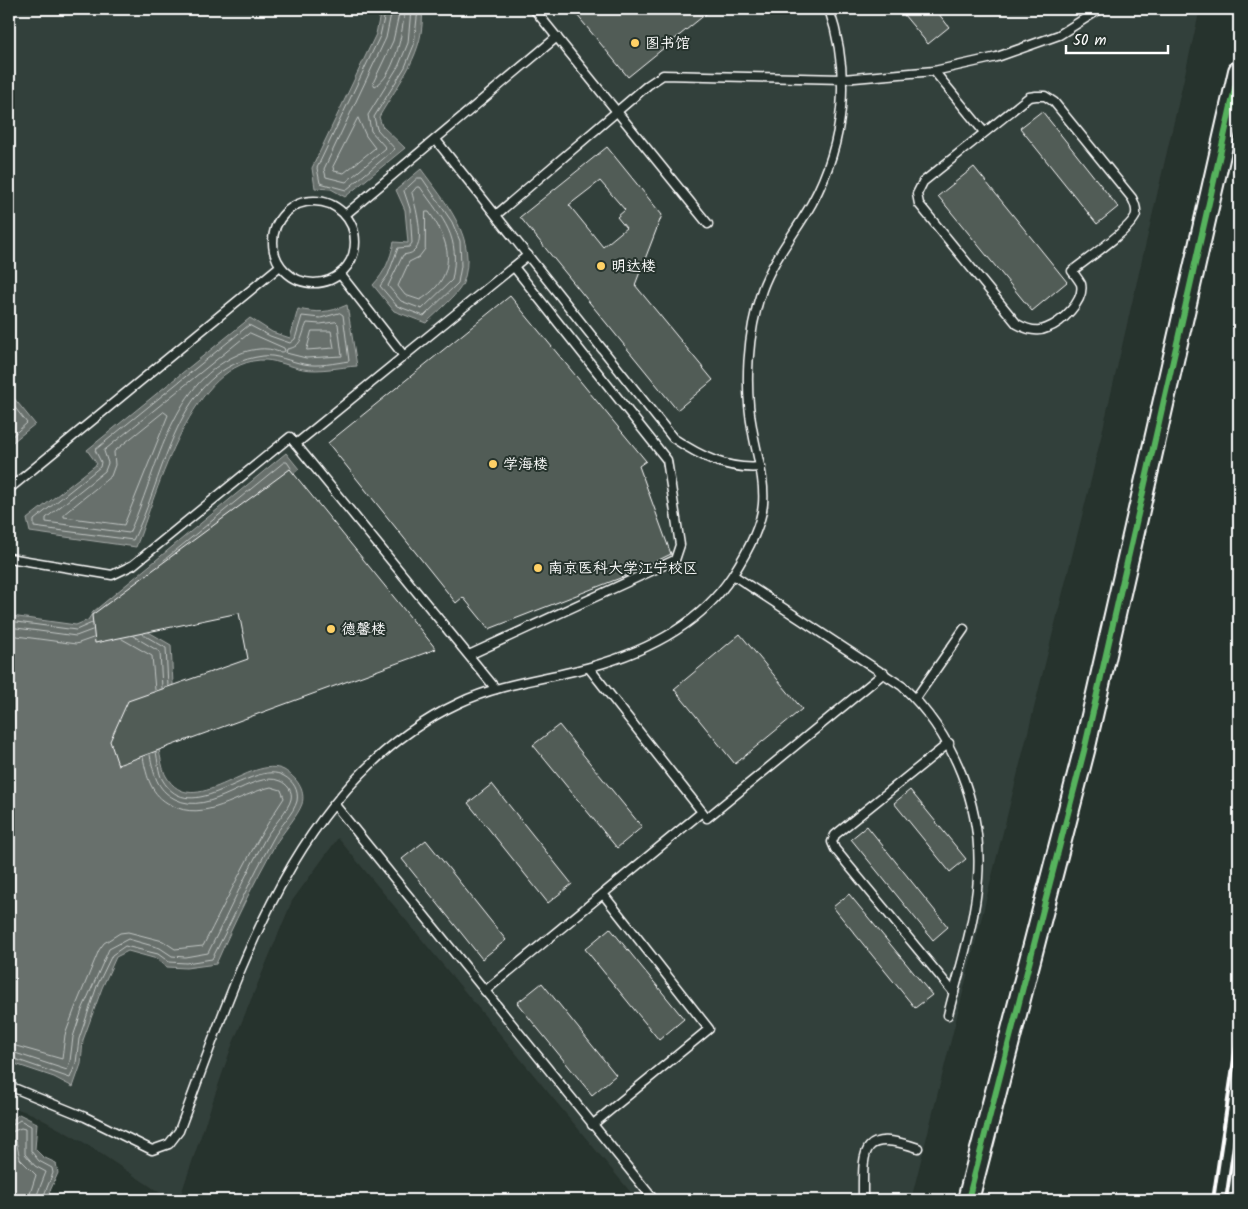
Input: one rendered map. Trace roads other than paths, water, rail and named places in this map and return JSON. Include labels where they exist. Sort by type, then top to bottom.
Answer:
[{"type":"street","points":[[968,1200],[1084,751],[1239,72]]},
{"type":"lane","points":[[534,9],[708,224]]},
{"type":"lane","points":[[9,1086],[85,1116],[152,1150],[169,1144],[179,1131],[248,951],[277,888],[348,788],[381,755],[417,726],[460,702],[496,689],[550,675],[589,668],[631,654],[664,639],[698,614],[720,592],[733,575],[756,531],[763,505],[761,467],[752,429],[748,378],[753,329],[762,290],[773,266],[812,204],[830,167],[840,131],[843,79],[838,34],[829,9]]},
{"type":"lane","points":[[496,215],[663,75],[843,79],[934,71],[997,57],[1059,35],[1100,9]]},
{"type":"lane","points":[[345,215],[557,38]]},
{"type":"lane","points":[[934,71],[984,132]]},
{"type":"lane","points":[[1046,96],[1054,102],[1132,198],[1136,207],[1136,216],[1128,226],[1072,271],[1081,284],[1080,300],[1076,306],[1047,328],[1033,330],[1017,324],[919,204],[917,194],[922,182],[984,132],[1029,97],[1046,96]]},
{"type":"lane","points":[[436,140],[673,438],[695,453],[717,462],[745,468],[761,467]]},
{"type":"lane","points":[[312,200],[329,203],[345,215],[353,228],[355,244],[351,261],[340,274],[324,282],[307,283],[291,276],[280,266],[273,248],[274,231],[282,215],[295,205],[312,200]]},
{"type":"lane","points":[[296,444],[528,255]]},
{"type":"lane","points":[[9,489],[280,266]]},
{"type":"lane","points":[[469,655],[675,560],[680,545],[667,460],[514,267]]},
{"type":"lane","points":[[340,274],[404,356]]},
{"type":"lane","points":[[9,558],[112,575],[133,565],[290,436],[496,689]]},
{"type":"lane","points":[[733,575],[884,673],[916,698],[949,743],[963,777],[977,832],[978,868],[972,917],[948,1015]]},
{"type":"lane","points":[[916,698],[964,629]]},
{"type":"lane","points":[[589,668],[707,818],[884,673]]},
{"type":"lane","points":[[949,743],[835,835],[832,842],[835,849],[954,993]]},
{"type":"lane","points":[[335,805],[654,1200]]},
{"type":"lane","points":[[485,991],[702,812]]},
{"type":"lane","points":[[592,1125],[710,1029],[603,894]]},
{"type":"lane","points":[[863,1200],[863,1158],[869,1146],[878,1141],[894,1140],[918,1148]]},
{"type":"water","points":[[381,9],[422,9],[420,39],[415,53],[379,117],[382,126],[405,148],[345,197],[331,189],[315,188],[312,168],[376,34]]},
{"type":"water","points":[[421,169],[457,222],[467,251],[467,267],[461,288],[426,323],[394,311],[373,285],[386,265],[394,242],[408,243],[405,210],[396,190]]},
{"type":"water","points":[[347,305],[357,366],[310,370],[266,360],[240,365],[218,380],[198,404],[182,432],[167,463],[136,547],[30,532],[27,519],[97,464],[87,450],[250,318],[272,332],[290,338],[298,309],[323,312]]},
{"type":"water","points":[[9,392],[35,424],[9,445]]},
{"type":"water","points":[[286,453],[299,469],[121,616],[171,645],[174,703],[154,713],[158,746],[164,771],[177,789],[191,792],[206,790],[255,770],[271,767],[284,770],[299,784],[303,794],[300,809],[278,840],[267,860],[216,964],[186,968],[167,967],[157,959],[128,951],[116,957],[102,988],[83,1040],[81,1064],[73,1087],[54,1077],[9,1062],[9,618],[11,616],[76,625],[88,620],[93,612]]},
{"type":"water","points":[[19,1114],[37,1123],[35,1149],[43,1157],[56,1163],[58,1173],[46,1200],[9,1200],[9,1123]]},
{"type":"railway","points":[[1213,1200],[1239,1026]]},
{"type":"railway","points":[[1226,1200],[1239,1111]]},
{"type":"railway","points":[[1236,1200],[1239,1179]]},
{"type":"place","name":"图书馆","points":[[635,43]]},
{"type":"place","name":"明达楼","points":[[601,266]]},
{"type":"place","name":"学海楼","points":[[493,464]]},
{"type":"place","name":"南京医科大学江宁校区","points":[[538,568]]},
{"type":"place","name":"德馨楼","points":[[331,629]]}]
